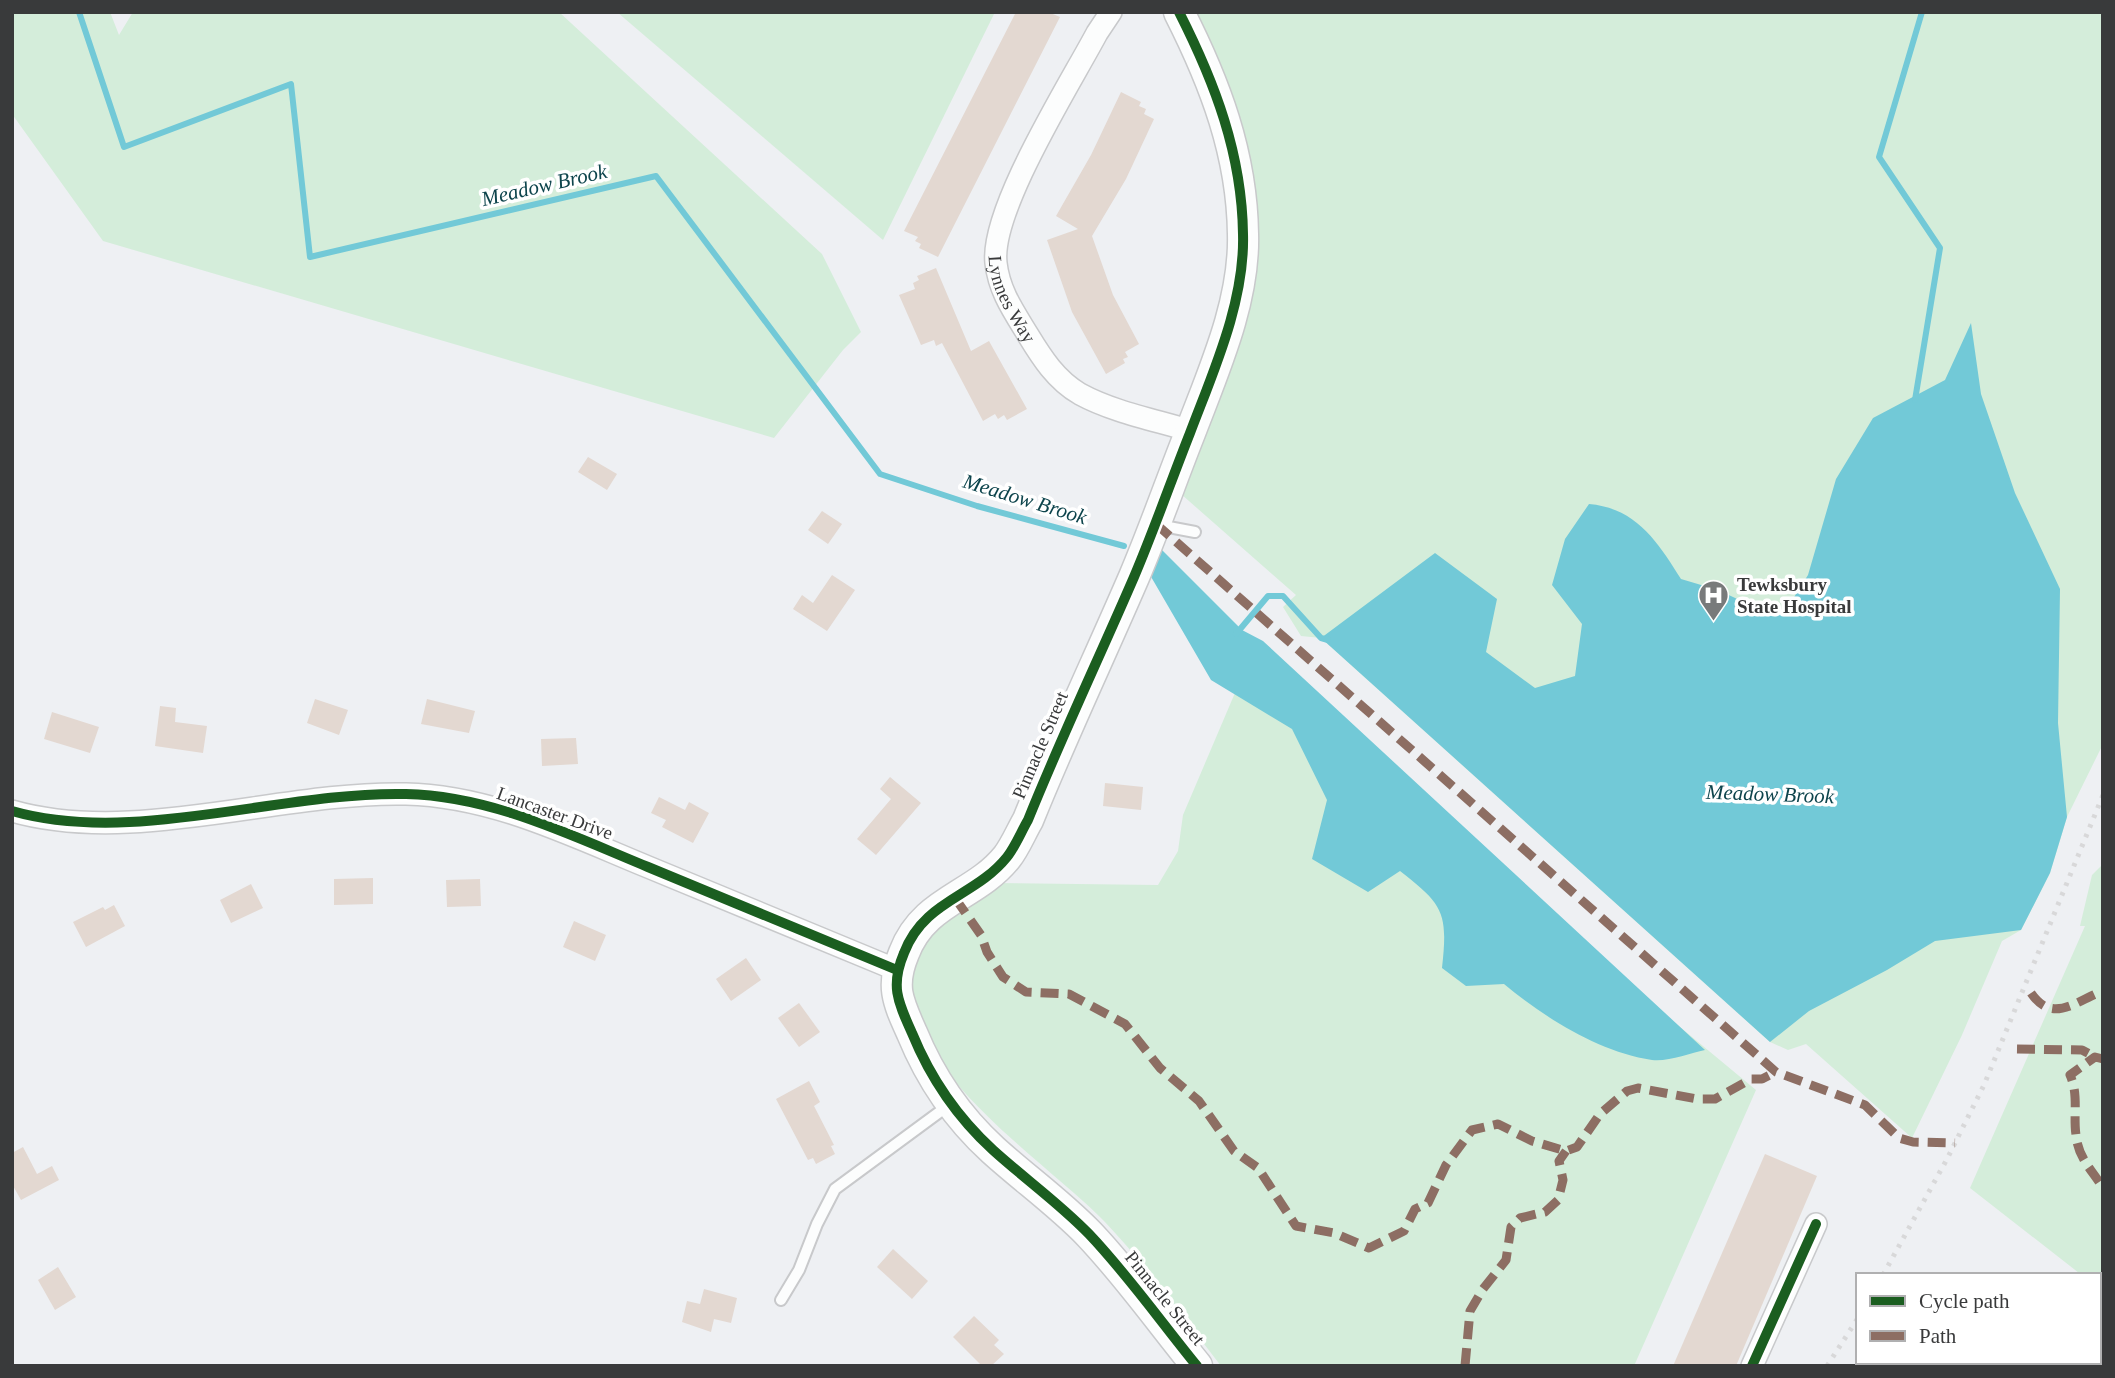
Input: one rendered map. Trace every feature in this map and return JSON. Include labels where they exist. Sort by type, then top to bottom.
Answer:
[{"type":"street","name":"Lynnes Way","points":[[1111,12],[1097,33],[1002,214],[995,250],[998,275],[1006,298],[1030,339],[1050,368],[1068,385],[1100,402],[1191,431]]},
{"type":"street","name":"Pinnacle Street","points":[[1179,12],[1207,68],[1230,132],[1240,186],[1243,236],[1241,273],[1229,321],[1156,524],[1028,820],[1007,857],[961,894],[932,911],[916,928],[897,970],[895,988],[924,1062],[951,1103],[992,1149],[1088,1233],[1127,1276],[1197,1366]]},
{"type":"street","name":"Lancaster Drive","points":[[12,811],[61,820],[99,822],[156,819],[306,799],[407,794],[464,800],[505,810],[897,970]]},
{"type":"street","points":[[1752,1366],[1816,1223]]},
{"type":"lane","points":[[1156,524],[1195,532]]},
{"type":"lane","points":[[781,1300],[800,1270],[817,1224],[835,1189],[951,1103]]},
{"type":"green space","points":[[12,12],[110,12],[119,35],[133,12],[559,12],[822,254],[861,332],[843,350],[774,438],[103,241],[12,114]]},
{"type":"green space","points":[[617,12],[995,12],[883,240]]},
{"type":"green space","name":"Tewksbury State Hospital","points":[[1196,12],[2103,12],[2103,744],[2067,817],[2050,873],[2021,930],[2002,941],[1962,1035],[1912,1138],[1806,1044],[1788,1050],[1770,1042],[1321,638],[1301,636],[1283,607],[1296,595],[1173,487],[1257,221],[1252,167],[1246,140],[1230,87]]},
{"type":"green space","points":[[1246,667],[1756,1090],[1634,1366],[1221,1366],[1120,1238],[1079,1197],[981,1110],[952,1078],[929,1044],[915,1009],[913,974],[917,960],[923,946],[942,923],[989,883],[1158,885],[1178,851],[1183,815]]},
{"type":"green space","points":[[2103,864],[2103,1288],[2101,1273],[2079,1273],[1970,1188],[2085,926],[2080,926],[2092,875]]},
{"type":"water","points":[[1971,323],[1981,394],[2015,493],[2060,589],[2058,723],[2067,817],[2050,873],[2021,930],[1935,941],[1809,1011],[1770,1042],[1321,638],[1435,553],[1497,599],[1486,652],[1535,688],[1575,676],[1582,624],[1552,585],[1565,539],[1589,504],[1620,512],[1633,520],[1664,552],[1681,579],[1718,590],[1763,611],[1786,610],[1808,575],[1836,479],[1873,418],[1945,380]]},
{"type":"water","points":[[1160,548],[1242,630],[1263,641],[1705,1050],[1672,1059],[1652,1060],[1632,1056],[1612,1050],[1574,1032],[1504,984],[1466,986],[1442,968],[1444,934],[1440,912],[1415,883],[1400,871],[1368,892],[1312,859],[1327,800],[1292,729],[1211,680],[1150,575]]},
{"type":"building","points":[[1016,12],[1048,12],[1060,17],[938,257],[919,248],[921,244],[915,241],[918,237],[904,231]]},
{"type":"building","points":[[1121,92],[1141,102],[1139,106],[1146,109],[1144,114],[1154,119],[1126,179],[1092,236],[1113,295],[1139,344],[1125,352],[1128,357],[1123,359],[1125,363],[1106,374],[1072,312],[1047,240],[1078,229],[1056,216],[1091,155]]},
{"type":"building","points":[[936,268],[971,351],[989,341],[1027,409],[1007,420],[1004,415],[998,419],[995,414],[983,421],[942,343],[936,346],[934,340],[921,345],[899,295],[915,289],[913,283],[919,280],[917,276]]},
{"type":"building","points":[[588,457],[617,474],[607,490],[578,472]]},
{"type":"building","points":[[822,511],[842,524],[828,544],[808,530]]},
{"type":"building","points":[[832,575],[855,590],[827,631],[793,609],[802,595],[813,603]]},
{"type":"building","points":[[315,699],[348,710],[339,735],[307,723]]},
{"type":"building","points":[[427,699],[475,711],[469,733],[421,724]]},
{"type":"building","points":[[160,706],[176,708],[175,722],[207,726],[203,753],[155,746]]},
{"type":"building","points":[[52,712],[99,727],[90,753],[44,739]]},
{"type":"building","points":[[576,738],[578,764],[542,766],[541,739]]},
{"type":"building","points":[[890,777],[921,803],[876,855],[857,839],[891,799],[880,789]]},
{"type":"building","points":[[1105,783],[1143,787],[1141,810],[1103,806]]},
{"type":"building","points":[[659,797],[685,810],[689,802],[709,813],[693,843],[662,827],[666,820],[651,813]]},
{"type":"building","points":[[373,878],[373,904],[334,905],[334,879]]},
{"type":"building","points":[[480,879],[481,906],[447,907],[446,880]]},
{"type":"building","points":[[251,884],[263,908],[231,923],[220,900]]},
{"type":"building","points":[[114,905],[125,926],[86,947],[73,922],[103,907],[105,910]]},
{"type":"building","points":[[574,921],[606,935],[595,961],[563,947]]},
{"type":"building","points":[[746,958],[761,980],[731,1001],[716,979]]},
{"type":"building","points":[[799,1003],[820,1032],[799,1047],[778,1018]]},
{"type":"building","points":[[809,1081],[820,1102],[814,1106],[834,1145],[831,1146],[835,1154],[816,1164],[813,1158],[808,1160],[776,1099]]},
{"type":"building","points":[[23,1147],[37,1174],[52,1166],[59,1180],[21,1200],[12,1184],[12,1153]]},
{"type":"building","points":[[1765,1154],[1817,1176],[1736,1366],[1673,1366]]},
{"type":"building","points":[[893,1249],[928,1281],[912,1299],[877,1267]]},
{"type":"building","points":[[58,1267],[76,1297],[55,1310],[38,1280]]},
{"type":"building","points":[[704,1289],[737,1298],[731,1323],[714,1319],[711,1332],[682,1322],[687,1301],[700,1304]]},
{"type":"building","points":[[974,1316],[999,1340],[994,1345],[1004,1354],[991,1366],[982,1366],[953,1337]]},
{"type":"waterway","name":"Meadow Brook","points":[[79,12],[124,147],[291,84],[310,257],[656,176],[880,474],[977,506],[1124,546]]},
{"type":"waterway","points":[[1915,400],[1940,248],[1879,157],[1922,12]]},
{"type":"waterway","name":"Meadow Brook","points":[[1236,634],[1268,596],[1283,596],[1321,638],[1328,640]]},
{"type":"railway","points":[[1884,1273],[1984,1085],[2103,795]]},
{"type":"railway","points":[[1827,1366],[1856,1321]]},
{"type":"marked path","points":[[1156,524],[1776,1072],[1865,1105],[1899,1138],[1913,1142],[1955,1143]]},
{"type":"marked path","points":[[955,898],[981,935],[987,952],[1003,977],[1026,992],[1069,994],[1125,1024],[1160,1068],[1199,1101],[1234,1151],[1258,1168],[1296,1226],[1334,1233],[1369,1248],[1404,1231],[1415,1209],[1428,1203],[1446,1165],[1472,1130],[1498,1124],[1532,1141],[1566,1151],[1577,1147],[1600,1114],[1627,1091],[1638,1088],[1697,1099],[1715,1099],[1751,1079],[1762,1079],[1776,1072]]},
{"type":"marked path","points":[[2031,993],[2039,1002],[2057,1009],[2103,991]]},
{"type":"marked path","points":[[2017,1049],[2082,1050],[2095,1057]]},
{"type":"marked path","points":[[2103,1059],[2095,1057],[2070,1075],[2074,1090],[2077,1143],[2103,1188]]},
{"type":"marked path","points":[[1465,1366],[1470,1311],[1506,1260],[1511,1227],[1520,1218],[1545,1212],[1558,1200],[1563,1180],[1559,1161],[1566,1151]]},
{"type":"cycle path","points":[[1179,12],[1215,92],[1238,176],[1243,234],[1242,260],[1239,285],[1226,336],[1141,559],[1028,820],[1010,853],[994,870],[937,910],[913,935],[897,975],[897,994],[919,1049],[936,1081],[957,1111],[980,1138],[1089,1234],[1131,1282],[1197,1366]]},
{"type":"cycle path","points":[[12,811],[59,820],[107,823],[157,820],[358,795],[438,796],[500,810],[560,830],[897,970]]},
{"type":"cycle path","points":[[1752,1366],[1816,1224]]},
{"type":"place","name":"Tewksbury State Hospital","points":[[1714,622]]}]
